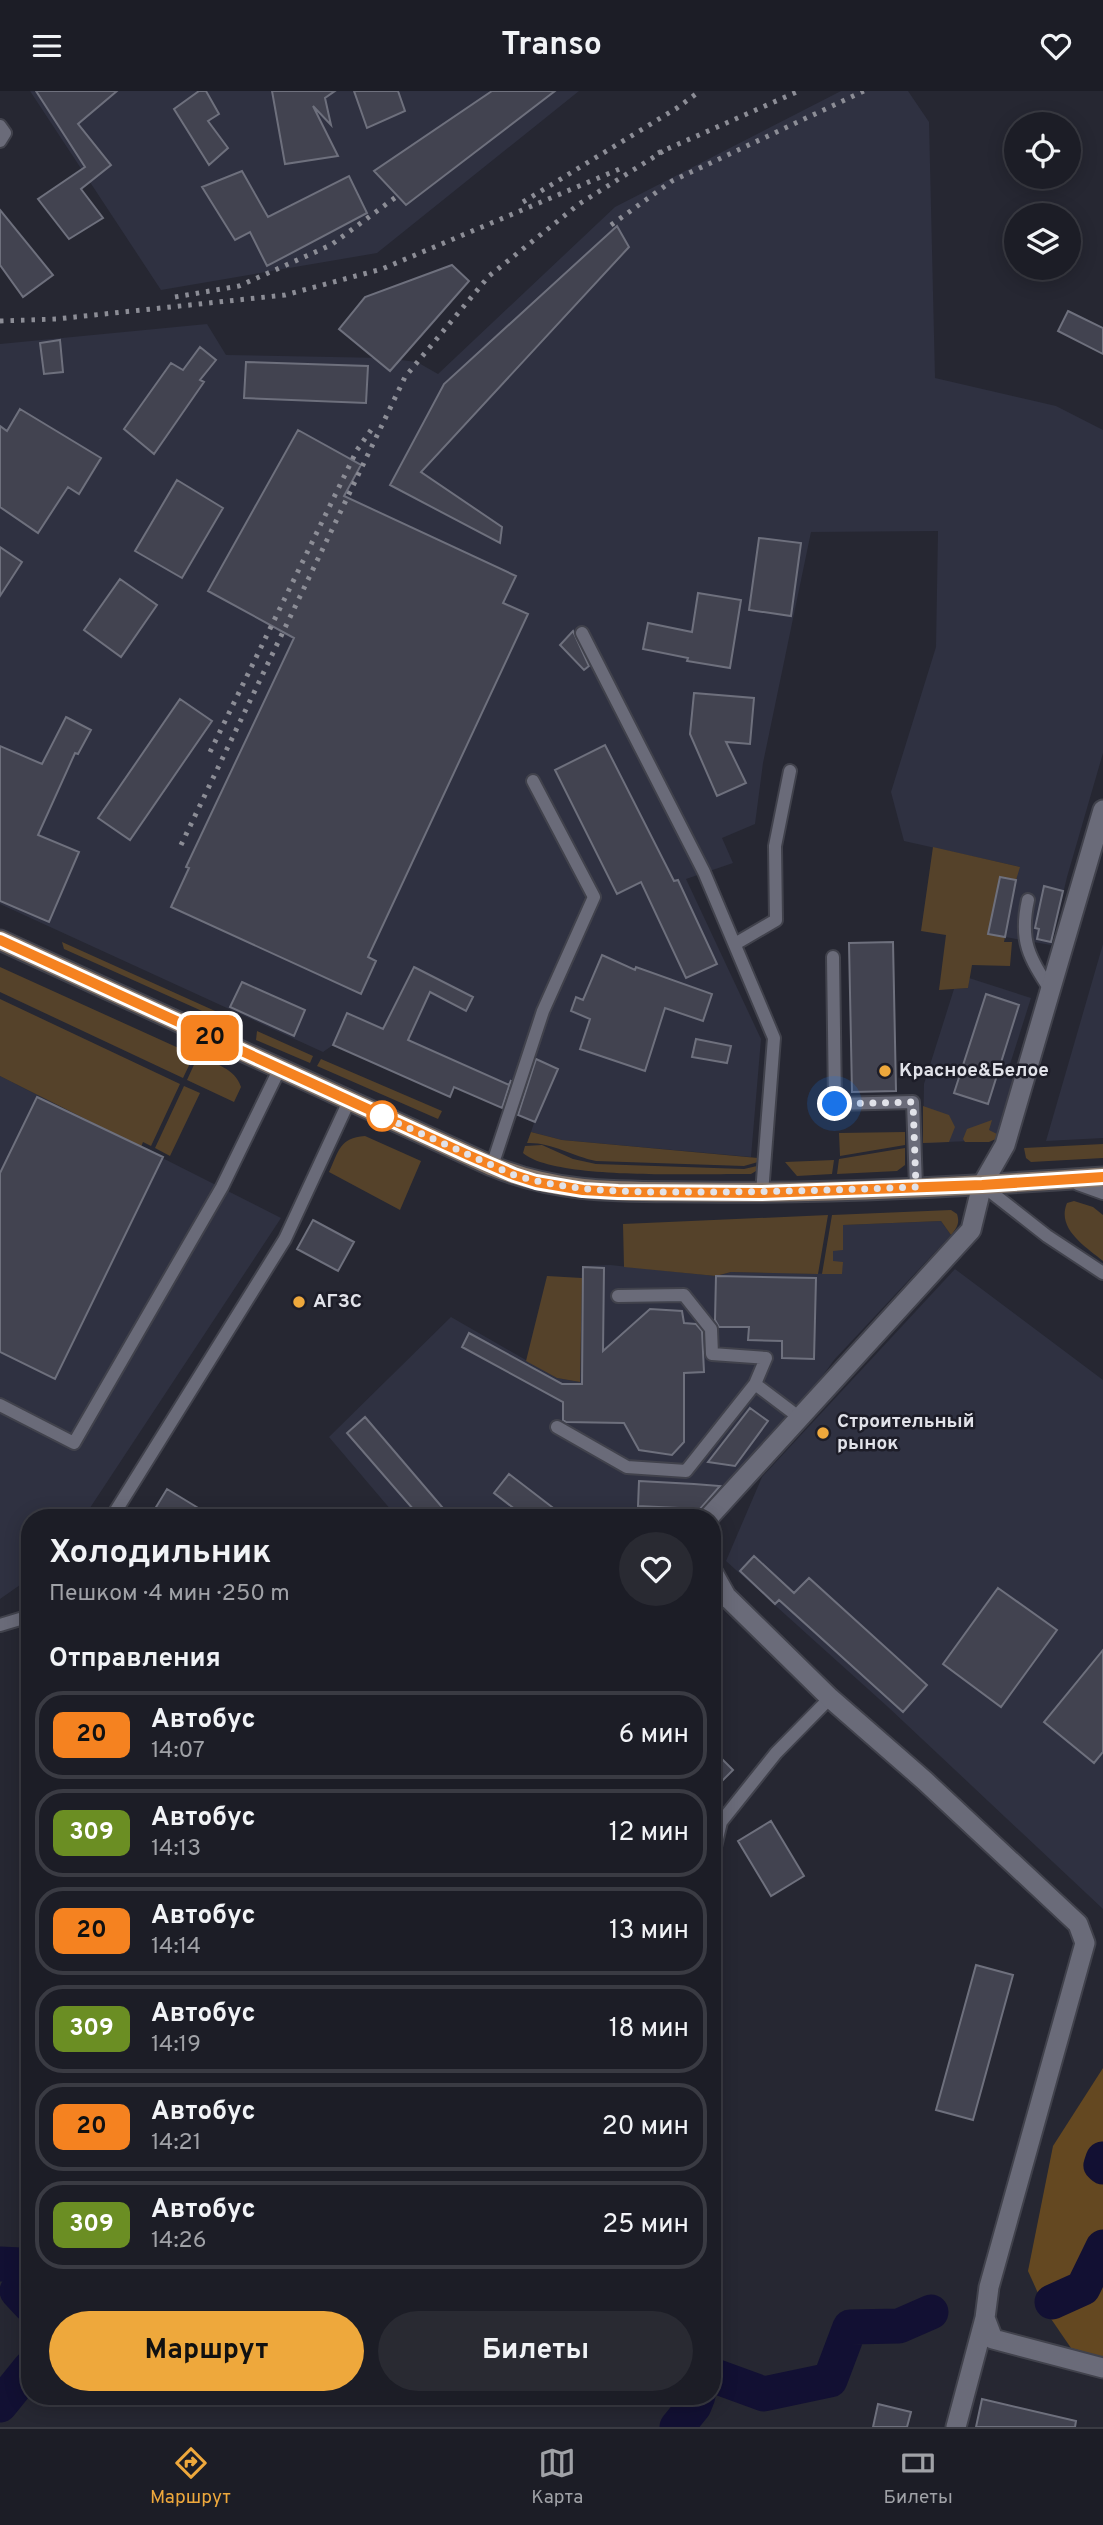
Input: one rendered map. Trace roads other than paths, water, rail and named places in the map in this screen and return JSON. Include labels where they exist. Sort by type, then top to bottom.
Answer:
[{"type":"main road","points":[[0,940],[279,1070],[492,1166],[536,1182],[583,1190],[762,1193],[982,1185],[1103,1177]]},
{"type":"street","points":[[716,1509],[971,1230],[982,1185],[1005,1145],[1103,810]]},
{"type":"street","points":[[721,1604],[925,1781],[1078,1924],[1085,1943],[989,2287],[985,2318],[956,2427]]},
{"type":"street","points":[[985,2318],[993,2339],[1103,2368]]},
{"type":"lane","points":[[0,126],[5,133],[0,141]]},
{"type":"lane","points":[[582,633],[704,872],[774,1038],[762,1193]]},
{"type":"lane","points":[[734,944],[776,919],[775,846],[790,771]]},
{"type":"lane","points":[[492,1166],[543,1011],[594,897],[533,781]]},
{"type":"lane","points":[[1028,900],[1023,924],[1024,937],[1036,968],[1051,991]]},
{"type":"lane","points":[[833,957],[835,1104],[913,1102],[916,1187]]},
{"type":"lane","points":[[0,1405],[74,1443],[222,1187],[279,1070]]},
{"type":"lane","points":[[117,1509],[285,1239],[349,1101]]},
{"type":"lane","points":[[1061,1180],[1103,1193]]},
{"type":"lane","points":[[982,1185],[1046,1236],[1103,1273]]},
{"type":"lane","points":[[556,1427],[627,1467],[686,1471],[755,1384],[766,1358],[712,1354],[711,1329],[684,1295],[618,1296]]},
{"type":"lane","points":[[755,1384],[800,1418]]},
{"type":"lane","points":[[0,1625],[21,1619]]},
{"type":"lane","points":[[721,1822],[776,1753],[830,1698]]},
{"type":"waterway","points":[[1103,2159],[1103,2167]]},
{"type":"waterway","points":[[1052,2302],[1083,2288],[1103,2247]]},
{"type":"waterway","points":[[0,2264],[21,2265]]},
{"type":"waterway","points":[[21,2287],[17,2291],[21,2295]]},
{"type":"waterway","points":[[721,2378],[764,2394],[830,2380],[850,2327],[899,2326],[931,2312]]},
{"type":"waterway","points":[[0,2405],[21,2379]]},
{"type":"waterway","points":[[677,2427],[694,2405]]},
{"type":"railway","points":[[523,202],[677,108],[700,91]]},
{"type":"railway","points":[[658,153],[799,91]]},
{"type":"railway","points":[[611,225],[672,181],[864,91]]},
{"type":"railway","points":[[181,845],[405,377],[489,276],[579,204],[665,150]]},
{"type":"railway","points":[[0,321],[56,319],[285,295],[382,269],[622,168]]},
{"type":"railway","points":[[175,297],[239,286],[331,245],[396,197]]},
{"type":"railway","points":[[210,752],[357,450],[371,430]]},
{"type":"place","name":"Красное&Белое","points":[[885,1071]]},
{"type":"place","name":"АГЗС","points":[[299,1302]]},
{"type":"place","name":"Строительный рынок","points":[[823,1433]]}]
